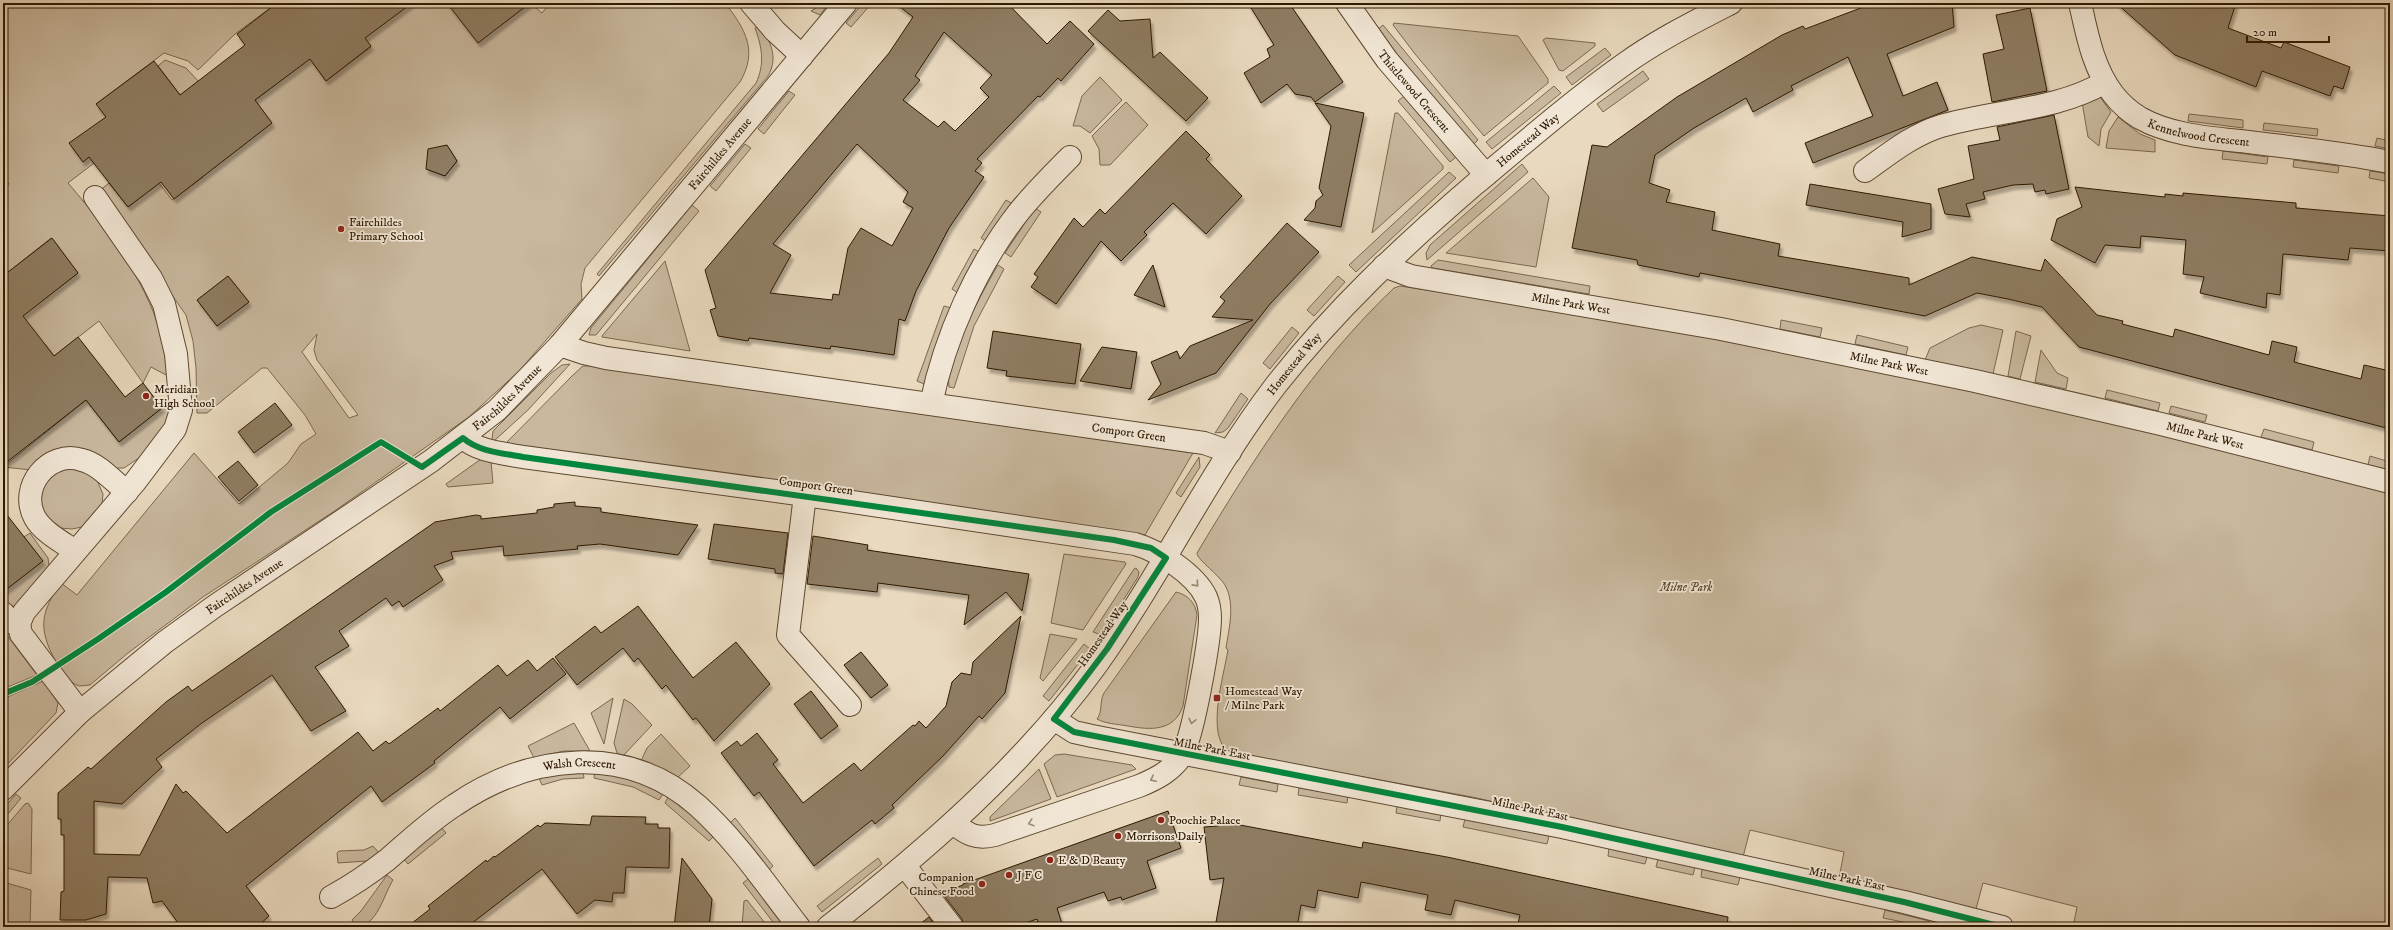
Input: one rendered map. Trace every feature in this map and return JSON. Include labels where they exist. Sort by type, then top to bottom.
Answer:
[{"type":"street","points":[[752,3],[775,31],[802,56]]},
{"type":"street","name":"Fairchildes Avenue","points":[[3,789],[80,712],[190,623],[358,511],[463,438],[497,410],[560,345],[846,3]]},
{"type":"street","name":"Thistlewood Crescent","points":[[1347,3],[1387,60],[1486,175]]},
{"type":"street","name":"Homestead Way","points":[[828,927],[905,866],[953,823],[1001,776],[1054,719],[1108,649],[1166,558],[1230,452],[1272,391],[1295,362],[1384,266],[1486,175],[1556,116],[1624,64],[1731,3]]},
{"type":"street","name":"Kennelwood Crescent","points":[[2080,3],[2092,53],[2105,82],[2130,111],[2140,118],[2162,127],[2204,137],[2390,162]]},
{"type":"street","points":[[1865,171],[1915,137],[1939,127],[2074,98],[2105,82]]},
{"type":"street","points":[[932,404],[935,384],[950,340],[984,265],[1018,214],[1038,189],[1070,157]]},
{"type":"street","points":[[80,712],[21,634],[11,618],[24,612],[127,492],[174,429],[180,410],[180,391],[171,330],[159,291],[105,209],[95,197]]},
{"type":"street","name":"Milne Park West","points":[[1384,266],[1411,276],[1721,329],[1968,380],[2154,422],[2390,482]]},
{"type":"street","name":"Comport Green","points":[[560,345],[584,354],[606,358],[1211,444],[1230,452]]},
{"type":"street","name":"Comport Green","points":[[463,438],[475,446],[523,457],[805,495],[1135,544],[1151,548],[1166,558]]},
{"type":"street","points":[[75,551],[43,527],[35,517],[30,498],[32,486],[39,474],[55,461],[69,458],[82,460],[127,492]]},
{"type":"street","points":[[805,495],[787,629],[788,635],[850,705]]},
{"type":"street","name":"Milne Park East","points":[[953,823],[973,836],[980,838],[995,835],[1150,781],[1169,770],[1182,754],[1187,744],[1199,687],[1209,612],[1206,598],[1197,584],[1166,558]]},
{"type":"street","name":"Milne Park East","points":[[1054,719],[1080,733],[1562,827],[1904,902],[2002,927]]},
{"type":"street","name":"Walsh Crescent","points":[[331,897],[368,875],[454,805],[483,789],[532,769],[571,761],[594,761],[639,771],[659,780],[690,799],[714,821],[733,842],[799,927]]},
{"type":"street","points":[[905,866],[952,927]]},
{"type":"green space","name":"Fairchildes Primary School","points":[[3,3],[277,3],[235,34],[198,70],[188,61],[164,53],[96,104],[249,105],[315,54],[318,59],[313,63],[326,81],[371,47],[358,29],[382,3],[447,3],[484,19],[493,31],[530,3],[542,13],[550,3],[725,3],[739,22],[744,32],[749,50],[745,71],[740,82],[585,268],[581,284],[582,299],[519,371],[469,417],[333,512],[203,597],[128,653],[90,685],[79,686],[71,682],[65,676],[60,670],[46,640],[44,630],[45,612],[61,583],[77,595],[194,453],[239,504],[288,463],[301,444],[316,434],[305,415],[267,368],[262,368],[207,413],[197,413],[196,368],[193,341],[186,315],[99,191],[109,183],[128,207],[159,183],[172,200],[203,177],[193,164],[102,157],[68,183],[104,228],[126,260],[145,294],[158,326],[169,374],[168,376],[151,367],[143,383],[99,321],[54,356],[45,344],[3,376],[3,331],[78,273],[51,238],[3,276],[3,188],[9,184],[3,175]],"holes":[[[447,146],[457,161],[445,176],[426,169]],[[228,276],[249,302],[217,326],[197,300]],[[317,334],[314,350],[317,360],[358,415],[349,418],[302,352]]]},
{"type":"green space","points":[[824,3],[829,3],[820,15],[811,11]]},
{"type":"green space","points":[[863,3],[872,3],[851,27],[846,23]]},
{"type":"green space","points":[[1394,23],[1518,36],[1548,79],[1548,83],[1484,136],[1415,54],[1393,25]]},
{"type":"green space","points":[[760,25],[772,49],[773,62],[768,76],[599,276],[597,274],[756,83],[761,69],[762,56],[755,28]]},
{"type":"green space","points":[[1383,25],[1478,140],[1473,145],[1377,30]]},
{"type":"green space","points":[[1546,38],[1595,43],[1595,46],[1563,71],[1559,70],[1543,40]]},
{"type":"green space","points":[[1605,48],[1611,55],[1572,85],[1566,77]]},
{"type":"green space","points":[[165,60],[186,68],[200,83],[183,99],[158,66]]},
{"type":"green space","points":[[1643,71],[1649,79],[1603,112],[1597,104]]},
{"type":"green space","points":[[1100,77],[1122,100],[1090,133],[1080,126],[1073,126],[1082,96]]},
{"type":"green space","points":[[1554,86],[1561,93],[1492,149],[1486,142]]},
{"type":"green space","points":[[789,91],[795,95],[764,134],[758,129]]},
{"type":"green space","points":[[1404,96],[1456,157],[1450,162],[1398,101]]},
{"type":"green space","points":[[2100,97],[2111,112],[2101,129],[2099,146],[2088,137],[2082,102]]},
{"type":"green space","points":[[1126,102],[1148,125],[1110,165],[1100,165],[1099,149],[1092,136]]},
{"type":"green space","points":[[1395,113],[1398,113],[1443,166],[1443,169],[1372,233]]},
{"type":"green space","points":[[2189,114],[2243,120],[2243,128],[2188,121]]},
{"type":"green space","points":[[2118,117],[2140,134],[2155,140],[2155,152],[2106,148],[2109,131]]},
{"type":"green space","points":[[2264,123],[2318,129],[2317,136],[2263,130]]},
{"type":"green space","points":[[2377,138],[2390,141],[2390,149],[2375,146]]},
{"type":"green space","points":[[745,144],[751,148],[716,191],[710,186]]},
{"type":"green space","points":[[2223,151],[2268,157],[2267,164],[2222,159]]},
{"type":"green space","points":[[2294,160],[2339,166],[2338,173],[2293,167]]},
{"type":"green space","points":[[1522,164],[1528,172],[1427,260],[1426,253],[1430,245]]},
{"type":"green space","points":[[2370,171],[2390,174],[2390,182],[2369,178]]},
{"type":"green space","points":[[1449,172],[1456,178],[1356,272],[1349,265]]},
{"type":"green space","points":[[1533,178],[1549,197],[1536,267],[1446,253]]},
{"type":"green space","points":[[1006,200],[1013,204],[987,242],[981,238]]},
{"type":"green space","points":[[692,205],[699,211],[596,335],[589,335],[591,328]]},
{"type":"green space","points":[[1035,208],[1041,212],[1011,257],[1005,253]]},
{"type":"green space","points":[[974,249],[981,253],[958,293],[952,289]]},
{"type":"green space","points":[[1438,260],[1590,286],[1589,294],[1432,268],[1431,266]]},
{"type":"green space","points":[[665,261],[690,351],[602,337],[602,336]]},
{"type":"green space","points":[[998,265],[1004,269],[974,326],[954,388],[949,387],[949,375],[953,360],[966,325]]},
{"type":"green space","points":[[1338,276],[1345,282],[1314,316],[1307,310]]},
{"type":"green space","name":"Milne Park","points":[[1400,286],[1525,305],[1774,350],[2145,431],[2390,493],[2390,927],[2073,927],[2077,907],[1983,883],[1976,909],[1839,878],[1844,852],[1750,830],[1743,857],[1472,797],[1229,752],[1222,744],[1218,733],[1217,719],[1220,689],[1228,650],[1226,648],[1231,609],[1229,594],[1223,583],[1201,560],[1197,553],[1240,482],[1286,414],[1311,381],[1365,318],[1394,288]]},
{"type":"green space","points":[[944,306],[951,308],[924,384],[917,381]]},
{"type":"green space","points":[[1781,320],[1822,328],[1820,337],[1780,329]]},
{"type":"green space","points":[[1981,325],[2003,330],[1993,374],[1925,360],[1930,348],[1969,328]]},
{"type":"green space","points":[[1292,327],[1299,333],[1270,369],[1263,363]]},
{"type":"green space","points":[[2016,331],[2031,336],[2020,379],[2008,376]]},
{"type":"green space","points":[[1857,335],[1908,347],[1906,355],[1855,344]]},
{"type":"green space","points":[[2041,350],[2057,373],[2068,378],[2066,389],[2035,382]]},
{"type":"green space","points":[[570,364],[528,410],[494,441],[492,440],[493,431],[551,373],[562,365]]},
{"type":"green space","points":[[583,366],[1193,453],[1145,535],[511,445],[507,442]]},
{"type":"green space","points":[[2107,390],[2160,403],[2158,411],[2105,398]]},
{"type":"green space","points":[[1241,393],[1248,399],[1228,428],[1223,432],[1215,433]]},
{"type":"green space","points":[[86,400],[119,442],[162,408],[171,411],[167,424],[139,458],[124,468],[32,470],[3,467]]},
{"type":"green space","points":[[2171,406],[2207,415],[2205,422],[2169,413]]},
{"type":"green space","points":[[2264,429],[2314,442],[2312,450],[2261,437]]},
{"type":"green space","points":[[2370,456],[2390,462],[2390,470],[2368,465]]},
{"type":"green space","points":[[1199,457],[1200,467],[1181,497],[1176,493]]},
{"type":"green space","points":[[481,459],[491,462],[493,483],[448,487],[446,484]]},
{"type":"green space","points":[[68,464],[95,476],[103,494],[102,504],[82,527],[72,529],[60,528],[50,522],[39,504],[41,482]]},
{"type":"green space","points":[[30,533],[48,558],[49,566],[18,606],[14,607],[3,601],[3,582],[8,588],[42,561],[24,537]]},
{"type":"green space","points":[[1064,554],[1125,562],[1126,564],[1083,630],[1051,623]]},
{"type":"green space","points":[[1136,568],[1139,572],[1138,577],[1101,635],[1093,632],[1134,569]]},
{"type":"green space","points":[[1176,592],[1184,595],[1193,603],[1197,615],[1183,706],[1179,714],[1174,721],[1167,725],[1153,728],[1112,724],[1097,719],[1100,713],[1104,693]]},
{"type":"green space","points":[[3,630],[37,675],[3,689]]},
{"type":"green space","points":[[1050,634],[1077,639],[1043,681],[1040,678]]},
{"type":"green space","points":[[1084,644],[1090,649],[1049,701],[1043,696]]},
{"type":"green space","points":[[43,681],[58,703],[56,713],[3,769],[3,699]]},
{"type":"green space","points":[[613,698],[604,744],[591,713]]},
{"type":"green space","points":[[624,699],[632,704],[652,725],[623,756],[617,753],[614,743]]},
{"type":"green space","points":[[574,723],[590,751],[564,751],[534,758],[528,746]]},
{"type":"green space","points":[[661,734],[690,766],[677,778],[641,761],[647,748]]},
{"type":"green space","points":[[1064,754],[1132,765],[1136,769],[1057,797],[1044,764],[1055,755]]},
{"type":"green space","points":[[1039,769],[1051,799],[990,821],[990,817]]},
{"type":"green space","points":[[583,771],[584,778],[563,779],[542,785],[539,778]]},
{"type":"green space","points":[[595,771],[635,780],[663,794],[659,800],[633,787],[594,778]]},
{"type":"green space","points":[[1241,777],[1278,784],[1277,792],[1239,785]]},
{"type":"green space","points":[[1299,788],[1348,796],[1347,803],[1298,795]]},
{"type":"green space","points":[[16,794],[21,798],[3,820],[3,809]]},
{"type":"green space","points":[[668,797],[688,812],[714,836],[709,841],[665,803]]},
{"type":"green space","points":[[28,803],[32,809],[31,874],[3,867],[3,830],[25,804]]},
{"type":"green space","points":[[1397,805],[1441,813],[1440,821],[1396,813]]},
{"type":"green space","points":[[735,818],[773,866],[768,871],[730,823]]},
{"type":"green space","points":[[1465,819],[1549,836],[1547,844],[1463,827]]},
{"type":"green space","points":[[441,827],[446,833],[408,864],[403,858]]},
{"type":"green space","points":[[373,846],[379,853],[367,861],[338,863],[337,853],[339,851],[364,850]]},
{"type":"green space","points":[[1609,848],[1647,857],[1645,864],[1608,856]]},
{"type":"green space","points":[[878,858],[882,864],[822,912],[817,906]]},
{"type":"green space","points":[[1658,859],[1695,867],[1693,875],[1656,867]]},
{"type":"green space","points":[[1702,869],[1740,877],[1738,885],[1701,877]]},
{"type":"green space","points":[[387,875],[393,880],[375,916],[363,926],[356,927],[352,920],[361,911]]},
{"type":"green space","points":[[748,879],[781,921],[776,926],[743,883]]},
{"type":"green space","points":[[3,882],[31,890],[30,927],[13,927],[3,918]]},
{"type":"green space","points":[[747,900],[768,927],[742,927],[744,901]]},
{"type":"green space","points":[[1885,910],[1929,921],[1928,927],[1883,918]]},
{"type":"building","points":[[277,3],[412,3],[365,38],[371,46],[326,81],[310,59],[255,100],[272,123],[174,199],[161,182],[128,207],[89,157],[83,162],[69,143],[106,117],[96,104],[154,61],[180,95],[245,45],[237,34]]},
{"type":"building","points":[[447,3],[530,3],[478,43]]},
{"type":"building","points":[[895,3],[1007,3],[1047,44],[1070,21],[1094,44],[1061,81],[1058,78],[1040,97],[1038,96],[977,159],[982,163],[975,171],[984,177],[949,228],[916,291],[905,321],[899,319],[894,355],[831,346],[830,349],[749,338],[748,341],[718,336],[710,310],[716,308],[705,270],[889,53],[913,17]],"holes":[[[944,32],[992,75],[980,88],[989,97],[955,131],[944,121],[938,127],[903,100],[920,80],[915,76]],[[857,144],[908,192],[903,202],[913,208],[892,246],[861,228],[848,248],[839,295],[833,294],[832,300],[770,293],[791,255],[773,244]]]},
{"type":"building","points":[[1248,3],[1289,3],[1343,82],[1315,102],[1311,97],[1295,94],[1287,84],[1261,103],[1244,73],[1270,57],[1267,49],[1274,45]]},
{"type":"building","points":[[1874,3],[1952,3],[1954,27],[1887,54],[1903,96],[1937,82],[1948,110],[1813,163],[1805,143],[1873,116],[1848,57],[1791,86],[1793,90],[1753,112],[1746,98],[1694,128],[1655,155],[1649,183],[1670,190],[1666,202],[1715,212],[1712,230],[1780,244],[1778,256],[1909,278],[1909,285],[1972,257],[2041,271],[2045,259],[2097,315],[2123,321],[2122,324],[2173,337],[2175,329],[2269,355],[2272,341],[2297,347],[2294,362],[2361,379],[2364,365],[2390,371],[2390,429],[2079,347],[2042,307],[2008,299],[1977,293],[1925,316],[1700,273],[1699,277],[1638,265],[1637,260],[1572,248],[1592,145],[1607,147],[1677,97],[1782,35],[1803,26],[1805,29]]},
{"type":"building","points":[[2116,3],[2236,3],[2228,28],[2281,48],[2284,42],[2350,67],[2343,89],[2334,86],[2330,96],[2262,71],[2256,87],[2175,55]]},
{"type":"building","points":[[2030,8],[2047,91],[1992,102],[1983,54],[2004,49],[1996,15]]},
{"type":"building","points":[[1108,10],[1120,21],[1150,19],[1153,58],[1160,52],[1208,98],[1186,121],[1088,31]]},
{"type":"building","points":[[1315,103],[1364,113],[1341,227],[1304,220],[1315,208],[1316,201],[1323,195],[1319,188],[1331,126]]},
{"type":"building","points":[[2054,115],[2069,189],[2046,194],[2045,190],[2035,192],[2033,184],[2013,185],[1983,192],[1985,199],[1966,204],[1970,217],[1945,214],[1938,189],[1974,179],[1968,146],[2000,140],[1997,127]]},
{"type":"building","points":[[1186,131],[1210,155],[1206,159],[1242,196],[1206,234],[1173,203],[1144,232],[1147,235],[1121,261],[1101,241],[1056,304],[1031,287],[1038,277],[1034,274],[1074,218],[1083,227],[1100,209],[1105,214]]},
{"type":"building","points":[[447,145],[457,161],[445,176],[426,169],[428,149]]},
{"type":"building","points":[[1810,184],[1931,204],[1931,229],[1902,237],[1903,222],[1806,205]]},
{"type":"building","points":[[2075,187],[2165,197],[2165,194],[2183,196],[2183,193],[2296,203],[2296,208],[2390,216],[2390,251],[2350,248],[2348,260],[2283,254],[2280,295],[2267,293],[2266,308],[2200,293],[2204,277],[2183,274],[2186,240],[2141,236],[2140,248],[2105,245],[2095,263],[2051,240],[2057,219],[2082,207]]},
{"type":"building","points":[[1287,223],[1319,252],[1270,304],[1216,373],[1148,400],[1161,384],[1151,362],[1177,351],[1180,359],[1190,346],[1253,320],[1212,317],[1225,301],[1220,297]]},
{"type":"building","points":[[52,238],[78,273],[23,316],[54,356],[78,337],[125,397],[143,383],[162,408],[119,442],[86,400],[3,465],[3,276]]},
{"type":"building","points":[[1153,265],[1165,307],[1134,295]]},
{"type":"building","points":[[228,276],[249,302],[217,326],[197,300]]},
{"type":"building","points":[[993,331],[1081,344],[1075,384],[1006,376],[1007,371],[987,368]]},
{"type":"building","points":[[1102,347],[1137,352],[1131,389],[1080,381]]},
{"type":"building","points":[[275,403],[292,425],[254,453],[238,432]]},
{"type":"building","points":[[238,461],[258,485],[239,501],[218,477]]},
{"type":"building","points":[[575,502],[575,506],[601,508],[601,512],[698,525],[678,555],[600,544],[577,546],[578,549],[504,556],[503,546],[451,552],[453,559],[434,566],[443,580],[403,607],[399,601],[392,606],[386,598],[339,631],[349,646],[315,667],[346,711],[311,731],[272,675],[202,723],[156,759],[162,767],[122,804],[94,801],[94,854],[140,855],[176,784],[183,793],[186,791],[227,833],[358,732],[373,751],[386,741],[389,744],[438,708],[440,711],[498,665],[507,676],[528,660],[537,671],[553,658],[566,674],[510,719],[500,707],[434,761],[435,763],[382,802],[371,786],[246,886],[269,916],[257,927],[181,927],[162,901],[153,903],[147,878],[108,877],[106,914],[86,920],[60,920],[61,892],[64,891],[64,835],[61,835],[61,819],[58,819],[58,793],[88,767],[91,769],[166,702],[188,686],[192,691],[435,522],[476,515],[481,516],[481,519],[537,513],[537,510],[554,507],[554,504]]},
{"type":"building","points":[[3,510],[43,561],[3,592]]},
{"type":"building","points":[[714,524],[788,533],[783,574],[775,573],[775,569],[708,559]]},
{"type":"building","points":[[813,536],[868,545],[867,550],[1029,574],[1022,611],[1006,592],[964,625],[969,595],[878,583],[877,592],[807,584]]},
{"type":"building","points":[[638,606],[693,678],[736,642],[770,684],[714,741],[696,718],[693,720],[666,685],[662,689],[638,658],[634,662],[623,648],[577,685],[555,657],[595,626],[601,633]]},
{"type":"building","points":[[1021,616],[1005,693],[982,719],[979,716],[943,756],[892,805],[894,808],[875,824],[872,820],[814,866],[759,792],[754,796],[721,753],[737,741],[741,746],[757,733],[778,760],[773,764],[803,803],[854,763],[861,771],[919,721],[926,728],[946,706],[952,682],[961,673],[971,675],[973,662]]},
{"type":"building","points":[[861,652],[888,685],[871,698],[844,665]]},
{"type":"building","points":[[811,691],[838,726],[821,739],[794,704]]},
{"type":"building","points":[[1168,811],[1181,848],[1147,861],[1156,888],[1122,900],[1121,897],[1108,901],[1104,892],[1057,908],[1063,927],[1040,927],[1037,919],[1014,927],[964,927],[962,919],[942,893],[963,884]]},
{"type":"building","points":[[592,816],[646,817],[645,824],[658,824],[658,828],[670,828],[669,868],[626,867],[624,893],[613,893],[612,902],[595,900],[577,914],[542,869],[467,927],[407,927],[430,909],[428,906],[486,860],[487,862],[494,856],[495,857],[538,825],[540,827],[545,823],[590,825]]},
{"type":"building","points":[[1219,821],[1362,848],[1363,842],[1447,857],[1728,917],[1727,927],[1517,927],[1520,915],[1455,900],[1451,915],[1425,910],[1428,895],[1361,882],[1358,898],[1318,890],[1315,908],[1301,905],[1297,927],[1241,927],[1216,922],[1224,878],[1210,880],[1204,827],[1218,826]]},
{"type":"building","points":[[682,858],[712,899],[709,927],[674,927]]},
{"type":"building","points":[[929,917],[936,927],[916,927]]},
{"type":"cycle path","points":[[3,694],[32,682],[98,639],[166,592],[271,512],[381,442],[422,467],[463,438],[469,443],[484,449],[523,457],[1114,540],[1151,548],[1166,558],[1107,649],[1054,719],[1074,732],[1562,827],[1904,902],[2002,927]]},
{"type":"place","name":"Fairchildes Primary School","points":[[341,229]]},
{"type":"place","name":"Meridian High School","points":[[146,396]]},
{"type":"place","name":"Homestead Way / Milne Park","points":[[1217,698]]},
{"type":"place","name":"Poochie Palace","points":[[1161,820]]},
{"type":"place","name":"Morrisons Daily","points":[[1118,836]]},
{"type":"place","name":"E & D Beauty","points":[[1050,860]]},
{"type":"place","name":"J F C","points":[[1009,875]]},
{"type":"place","name":"Companion Chinese Food","points":[[982,884]]}]
